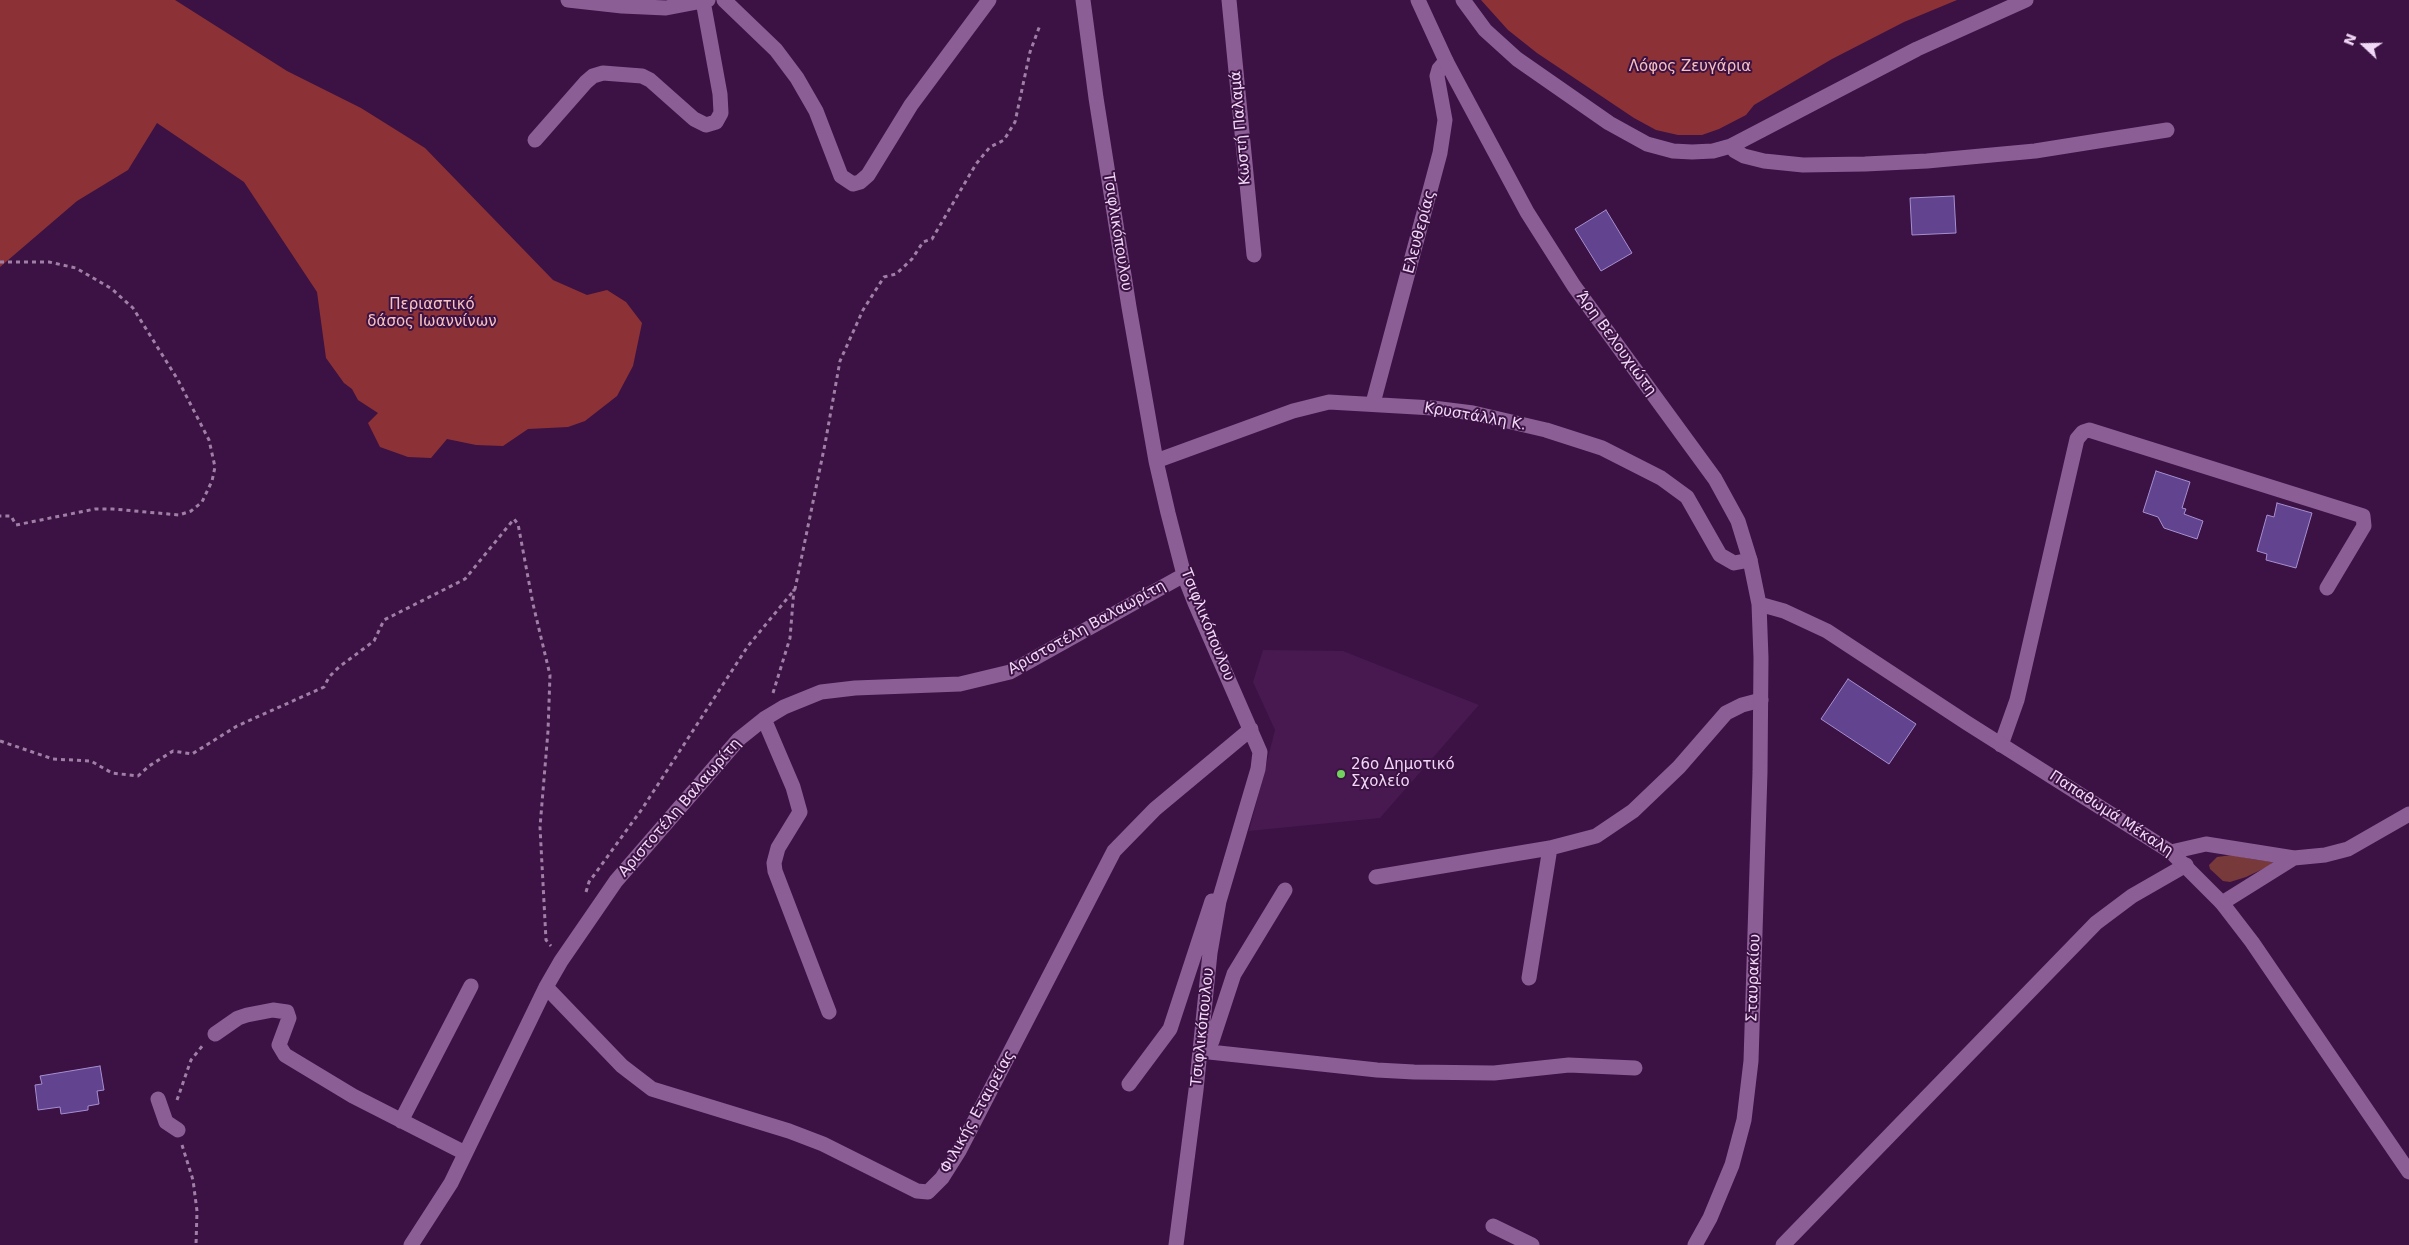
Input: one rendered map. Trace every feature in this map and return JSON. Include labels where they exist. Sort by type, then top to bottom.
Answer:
[{"type":"street","points":[[536,140],[586,82],[593,76],[603,73],[642,76],[650,80],[694,119],[706,125],[716,122],[721,113],[720,94],[705,0],[666,8],[622,6],[568,0]]},
{"type":"street","points":[[724,0],[776,50],[797,78],[816,111],[841,176],[853,184],[860,182],[868,175],[911,105],[989,0]]},
{"type":"street","name":"Τσιφλικόπουλου","points":[[1083,0],[1096,98],[1129,307],[1156,462],[1184,575],[1217,656],[1260,752],[1258,769],[1222,888],[1210,953],[1176,1245]]},
{"type":"street","name":"Κωστή Παλαμά","points":[[1229,0],[1254,255]]},
{"type":"street","name":"Άρη Βελουχιώτη","points":[[1418,0],[1446,61],[1515,190],[1550,250],[1725,496],[1738,521],[1750,560],[1759,604],[1761,700]]},
{"type":"street","points":[[1463,0],[1485,30],[1517,59],[1622,131],[1647,144],[1673,151],[1713,151],[1731,146],[1917,48],[2026,0]]},
{"type":"street","name":"Ελευθερίας","points":[[1373,403],[1440,153],[1445,120],[1437,76],[1439,68],[1446,61]]},
{"type":"street","points":[[1731,146],[1735,151],[1744,156],[1764,161],[1803,165],[1927,162],[2035,152],[2167,130]]},
{"type":"street","name":"Κρυστάλλη Κ.","points":[[1156,462],[1310,406],[1329,402],[1373,403],[1433,408],[1472,414],[1546,430],[1602,448],[1678,489],[1693,505],[1714,547],[1725,559],[1734,563],[1750,560]]},
{"type":"street","points":[[2002,745],[2017,700],[2077,439],[2083,432],[2090,430],[2363,516],[2364,526],[2327,588]]},
{"type":"street","name":"Αριστοτέλη Βαλαωρίτη","points":[[411,1245],[443,1197],[546,986],[561,961],[616,881],[739,739],[764,718],[808,697],[836,689],[960,684],[993,678],[1041,656],[1184,575]]},
{"type":"street","name":"Παπαθωμά Μέκαλη","points":[[1759,604],[1784,611],[1827,631],[2171,852],[2186,865],[2222,903],[2292,997],[2409,1172]]},
{"type":"street","points":[[1376,877],[1550,848],[1591,838],[1610,828],[1633,810],[1679,767],[1726,713],[1742,704],[1761,700]]},
{"type":"street","name":"Σταυρακίου","points":[[1697,1244],[1732,1165],[1740,1139],[1746,1103],[1752,1051],[1761,700]]},
{"type":"street","points":[[764,718],[793,787],[800,812],[778,848],[774,871],[829,1012]]},
{"type":"street","name":"Φιλικής Εταιρείας","points":[[546,986],[617,1061],[652,1089],[790,1131],[823,1144],[918,1191],[928,1192],[942,1178],[959,1151],[1114,852],[1155,809],[1251,729]]},
{"type":"street","points":[[2171,852],[2193,846],[2213,844],[2294,858],[2325,855],[2348,848],[2409,814]]},
{"type":"street","points":[[1529,978],[1550,848]]},
{"type":"street","points":[[2222,903],[2294,858]]},
{"type":"street","points":[[1783,1245],[2090,928],[2132,896],[2186,865]]},
{"type":"street","points":[[1129,1084],[1170,1028],[1210,907],[1215,894],[1222,888]]},
{"type":"street","points":[[1200,1051],[1212,1042],[1234,974],[1285,890]]},
{"type":"street","points":[[401,1121],[470,986]]},
{"type":"street","points":[[215,1034],[238,1018],[247,1015],[273,1010],[287,1012],[289,1018],[279,1045],[285,1055],[353,1096],[465,1153]]},
{"type":"street","points":[[1200,1051],[1333,1066],[1414,1072],[1485,1073],[1569,1065],[1635,1068]]},
{"type":"street","points":[[158,1099],[166,1122],[178,1130]]},
{"type":"street","points":[[1493,1226],[1532,1245]]},
{"type":"path","points":[[764,718],[790,638],[794,589],[825,444],[840,361],[864,310],[884,277],[896,274],[912,259],[923,242],[932,239],[976,164],[990,147],[1004,140],[1015,122],[1030,52],[1040,25]]},
{"type":"path","points":[[0,262],[49,262],[76,268],[112,289],[133,308],[178,380],[209,440],[214,467],[212,481],[202,502],[191,511],[179,515],[95,509],[16,525],[11,516],[0,516]]},
{"type":"path","points":[[0,741],[53,759],[91,761],[112,773],[138,776],[149,766],[173,751],[192,754],[237,726],[324,687],[329,677],[339,667],[374,641],[384,620],[465,579],[514,519],[518,524],[533,604],[550,675],[548,731],[540,826],[546,940],[561,961]]},
{"type":"path","points":[[583,900],[589,882],[642,809],[724,681],[748,646],[794,589]]},
{"type":"shaded area","name":"26ο Δημοτικό Σχολείο","points":[[1263,650],[1343,651],[1479,705],[1380,818],[1249,831],[1275,730],[1253,682]]},
{"type":"shaded area","points":[[2232,855],[2273,862],[2269,866],[2246,877],[2230,882],[2223,881],[2210,869],[2209,865],[2217,857]]},
{"type":"green space","name":"Περιαστικό δάσος Ιωαννίνων","points":[[0,0],[175,0],[287,71],[361,108],[425,148],[553,280],[587,295],[607,290],[626,302],[642,323],[633,366],[617,396],[585,421],[568,427],[528,429],[503,446],[476,445],[447,439],[431,458],[408,457],[380,447],[368,423],[378,413],[358,400],[352,389],[344,383],[326,358],[317,292],[244,182],[157,123],[128,170],[77,201],[0,267]]},
{"type":"green space","name":"Λόφος Ζευγάρια","points":[[1481,0],[1957,0],[1904,22],[1832,59],[1754,105],[1746,115],[1719,129],[1702,135],[1678,135],[1656,130],[1634,118],[1537,53],[1508,30]]},
{"type":"building","points":[[1954,196],[1956,233],[1912,235],[1910,198]]},
{"type":"building","points":[[1606,210],[1632,253],[1601,271],[1575,229]]},
{"type":"building","points":[[2156,471],[2190,482],[2182,508],[2186,509],[2184,514],[2203,521],[2197,539],[2164,528],[2158,517],[2143,512]]},
{"type":"building","points":[[2277,503],[2312,513],[2296,568],[2266,560],[2267,554],[2257,551],[2267,515],[2274,517]]},
{"type":"building","points":[[1848,679],[1916,724],[1889,764],[1821,719]]},
{"type":"building","points":[[100,1066],[104,1090],[97,1091],[99,1104],[88,1106],[88,1110],[61,1114],[60,1107],[38,1110],[35,1085],[42,1084],[40,1076]]},
{"type":"place","name":"26ο Δημοτικό Σχολείο","points":[[1341,774]]}]
